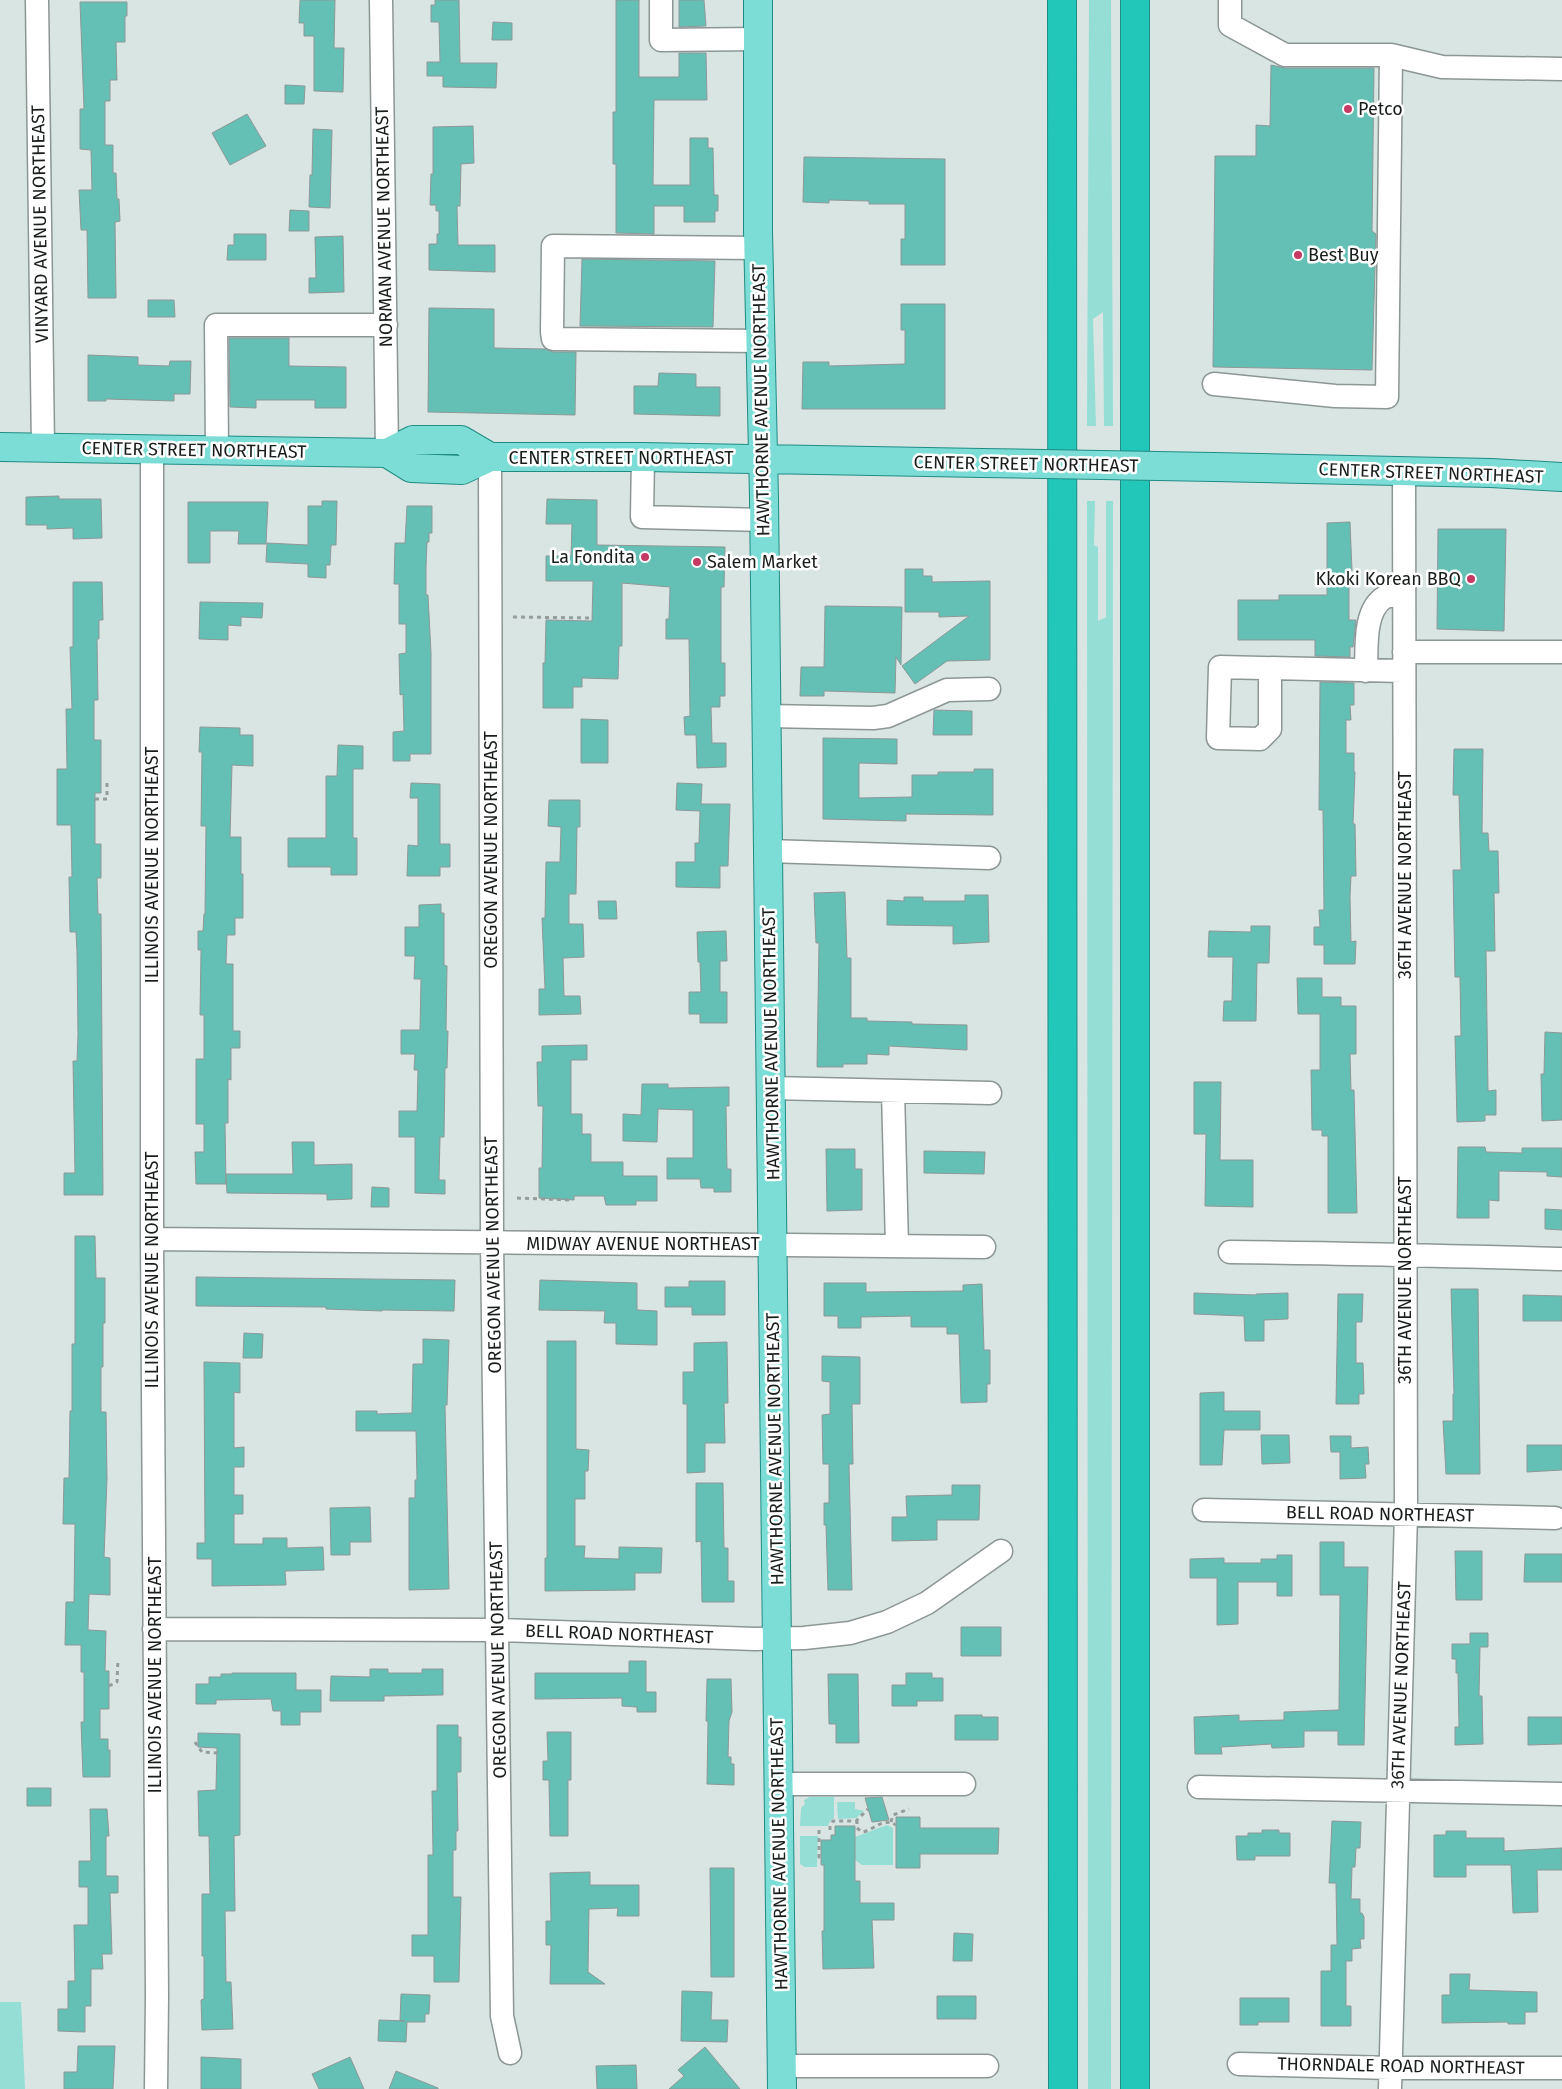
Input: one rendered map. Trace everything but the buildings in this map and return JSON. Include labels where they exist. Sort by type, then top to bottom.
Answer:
[{"type":"highway","points":[[1062,0],[1062,2089]]},
{"type":"highway","points":[[1135,0],[1135,2089]]},
{"type":"main road","name":"HAWTHORNE AVENUE NORTHEAST","points":[[758,0],[758,248],[764,520],[782,2077]]},
{"type":"main road","name":"CENTER STREET NORTHEAST","points":[[0,447],[217,452],[387,453],[411,468],[462,470],[490,457],[643,457],[1404,471],[1562,477]]},
{"type":"street","name":"VINYARD AVENUE NORTHEAST","points":[[37,0],[43,448]]},
{"type":"street","name":"NORMAN AVENUE NORTHEAST","points":[[381,0],[387,453]]},
{"type":"street","points":[[661,0],[661,40],[758,39]]},
{"type":"street","points":[[1230,0],[1230,25],[1286,55],[1391,55],[1442,67],[1562,69]]},
{"type":"street","points":[[1214,384],[1335,396],[1387,397],[1391,55]]},
{"type":"street","points":[[758,248],[552,246],[552,332],[553,339],[760,341]]},
{"type":"street","points":[[217,452],[216,325],[386,326]]},
{"type":"street","name":"ILLINOIS AVENUE NORTHEAST","points":[[152,450],[152,1239],[157,1980],[156,2089]]},
{"type":"street","name":"OREGON AVENUE NORTHEAST","points":[[490,457],[492,1242],[502,2016],[510,2053]]},
{"type":"street","points":[[643,457],[642,517],[764,520]]},
{"type":"street","name":"36TH AVENUE NORTHEAST","points":[[1390,2078],[1406,1514],[1404,471]]},
{"type":"street","points":[[1366,671],[1369,625],[1376,605],[1387,596],[1404,596]]},
{"type":"street","points":[[1270,669],[1270,729],[1260,739],[1218,738],[1220,667],[1366,671],[1404,661],[1562,652]]},
{"type":"street","points":[[766,716],[873,718],[888,716],[947,690],[988,689]]},
{"type":"street","points":[[768,851],[989,858]]},
{"type":"street","points":[[771,1088],[990,1093]]},
{"type":"street","points":[[894,1091],[898,1246]]},
{"type":"street","name":"MIDWAY AVENUE NORTHEAST","points":[[152,1239],[984,1247]]},
{"type":"street","points":[[1230,1252],[1405,1254],[1562,1259]]},
{"type":"street","name":"BELL ROAD NORTHEAST","points":[[1204,1510],[1555,1518]]},
{"type":"street","name":"BELL ROAD NORTHEAST","points":[[154,1629],[498,1630],[777,1639],[850,1633],[887,1622],[927,1603],[1001,1552]]},
{"type":"street","points":[[778,1784],[964,1784]]},
{"type":"street","points":[[1199,1787],[1562,1794]]},
{"type":"street","name":"THORNDALE ROAD NORTHEAST","points":[[1239,2064],[1390,2078],[1562,2068]]},
{"type":"street","points":[[782,2077],[986,2066]]},
{"type":"path","points":[[513,616],[592,618]]},
{"type":"path","points":[[95,799],[107,799],[107,782]]},
{"type":"path","points":[[517,1198],[572,1200]]},
{"type":"path","points":[[109,1686],[118,1682],[118,1660]]},
{"type":"path","points":[[195,1742],[202,1752],[217,1753]]},
{"type":"path","points":[[830,1830],[830,1824],[833,1821],[857,1820],[868,1809]]},
{"type":"path","points":[[891,1822],[894,1815],[909,1809]]},
{"type":"path","points":[[857,1820],[857,1828],[862,1832],[883,1822],[891,1822],[896,1825]]},
{"type":"path","points":[[819,1830],[819,1857],[821,1857]]},
{"type":"shaded area","points":[[1089,0],[1111,0],[1113,426],[1104,426],[1103,312],[1093,319],[1096,426],[1087,426]]},
{"type":"shaded area","points":[[1087,501],[1095,501],[1094,545],[1098,547],[1098,621],[1106,617],[1106,501],[1113,501],[1111,2089],[1088,2089]]},
{"type":"shaded area","points":[[810,1797],[834,1797],[834,1818],[828,1826],[800,1826],[801,1808],[805,1804],[804,1800]]},
{"type":"shaded area","points":[[837,1802],[855,1802],[855,1809],[864,1811],[856,1818],[838,1819]]},
{"type":"shaded area","points":[[887,1825],[893,1828],[893,1865],[862,1865],[855,1860],[855,1837]]},
{"type":"shaded area","points":[[800,1836],[818,1836],[817,1867],[805,1867],[800,1864]]},
{"type":"shaded area","points":[[0,2002],[21,2002],[25,2089],[0,2089]]},
{"type":"place","name":"Petco","points":[[1348,109]]},
{"type":"place","name":"Best Buy","points":[[1298,255]]},
{"type":"place","name":"La Fondita","points":[[645,557]]},
{"type":"place","name":"Salem Market","points":[[697,562]]},
{"type":"place","name":"Kkoki Korean BBQ","points":[[1471,579]]}]
